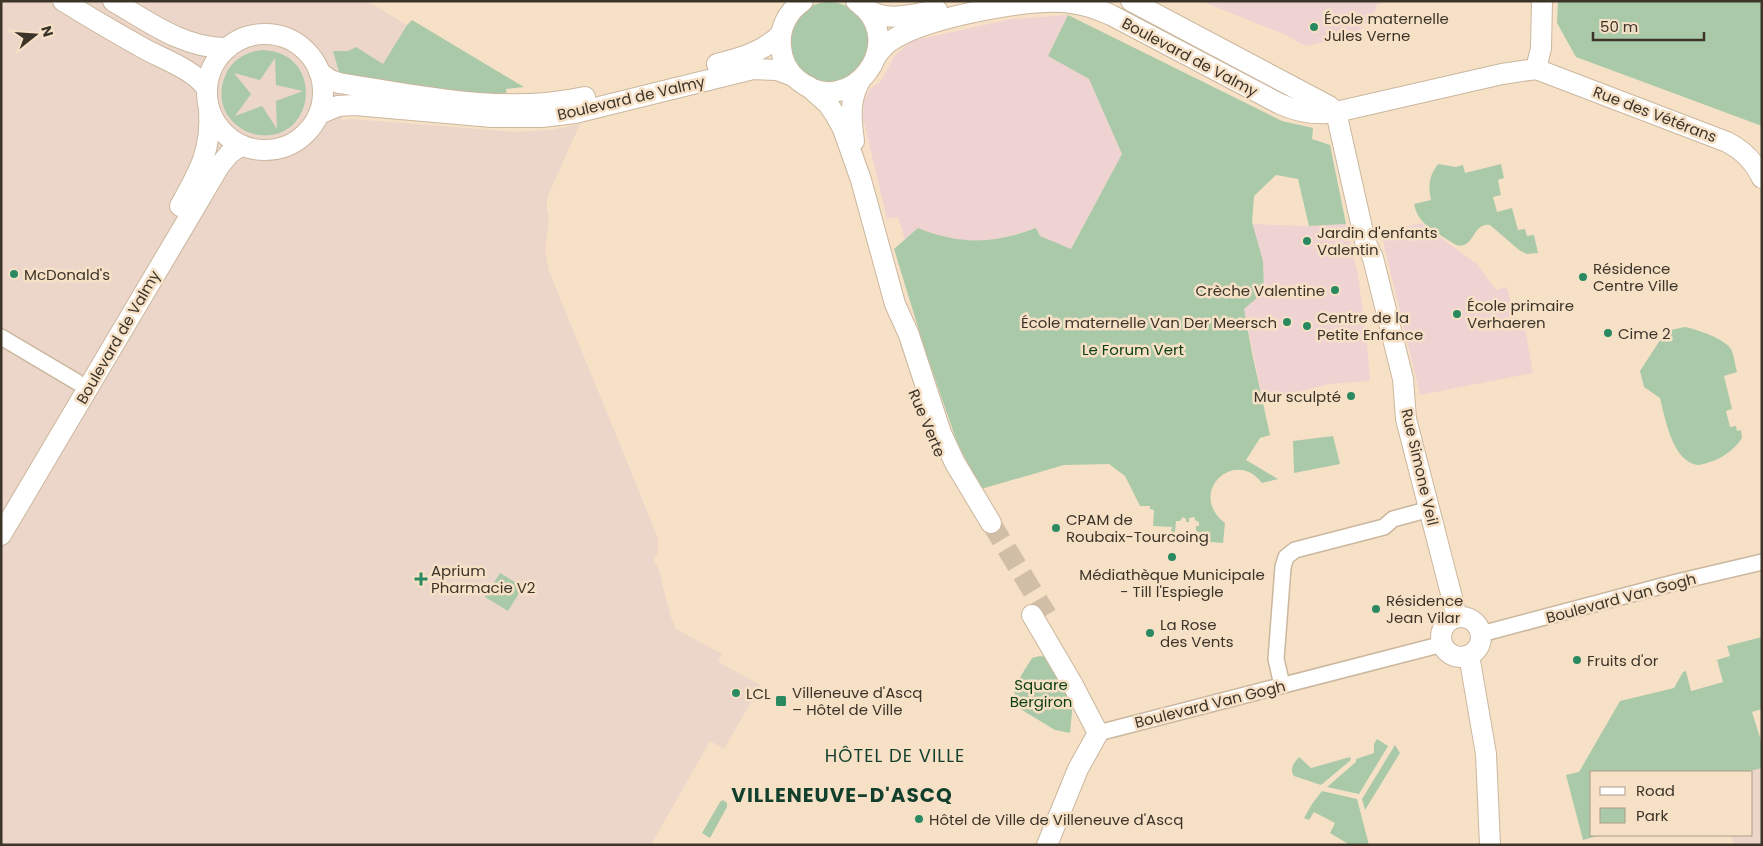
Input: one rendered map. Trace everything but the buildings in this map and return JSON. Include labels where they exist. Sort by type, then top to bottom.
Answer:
[{"type":"main road","points":[[63,1],[192,74],[207,88]]},
{"type":"main road","points":[[113,1],[192,44],[211,48],[227,48]]},
{"type":"main road","points":[[859,4],[876,15],[891,18],[905,17],[978,1]]},
{"type":"main road","name":"Boulevard de Valmy","points":[[1131,1],[1329,106],[1336,112]]},
{"type":"main road","points":[[1530,1],[1531,46],[1536,68]]},
{"type":"main road","points":[[1536,68],[1541,48],[1542,1]]},
{"type":"main road","name":"Boulevard de Valmy","points":[[876,56],[890,41],[921,27],[987,9],[1030,2],[1063,2],[1094,8],[1154,37],[1280,104],[1291,109],[1315,114],[1336,112],[1536,68]]},
{"type":"main road","points":[[799,3],[786,20],[781,34],[780,45],[782,56],[787,66],[800,81]]},
{"type":"main road","points":[[859,4],[870,15],[876,26],[878,38],[876,56]]},
{"type":"main road","points":[[264,34],[290,40],[310,56],[319,72],[323,94],[319,114],[309,130],[290,145],[266,151],[242,146],[229,139],[219,129],[209,110],[207,88],[211,69],[227,48],[238,40],[264,34]]},
{"type":"main road","name":"Boulevard de Valmy","points":[[319,72],[330,80],[339,83],[441,100],[489,105],[540,103],[572,100],[737,59],[762,49],[781,34]]},
{"type":"main road","name":"Rue Verte","points":[[861,180],[851,111],[854,91],[868,72],[876,56]]},
{"type":"main road","name":"Rue des Vétérans","points":[[1536,68],[1727,142],[1745,153],[1762,178]]},
{"type":"main road","name":"Boulevard de Valmy","points":[[319,114],[338,106],[355,105],[492,117],[542,117],[575,113],[753,69],[777,70],[825,91],[837,91],[860,81]]},
{"type":"main road","name":"Rue Verte","points":[[800,81],[821,97],[836,116],[843,129],[861,180],[895,304],[909,336],[946,444],[987,528]]},
{"type":"main road","name":"Boulevard de Valmy","points":[[1,510],[172,222],[194,181],[209,141],[209,110]]},
{"type":"main road","name":"Rue Simone Veil","points":[[1336,112],[1365,241],[1373,258],[1403,379],[1406,419],[1457,617]]},
{"type":"main road","name":"Boulevard de Valmy","points":[[1,535],[220,165],[230,152],[242,146]]},
{"type":"main road","points":[[1040,615],[1057,631],[1073,685],[1098,733],[1078,769],[1048,845]]},
{"type":"main road","points":[[1457,617],[1466,617],[1474,621],[1481,634],[1478,647],[1469,655],[1460,657],[1454,655],[1448,652],[1442,644],[1441,635],[1444,626],[1448,621],[1457,617]]},
{"type":"main road","points":[[1469,655],[1486,754],[1490,845]]},
{"type":"street","points":[[1,337],[77,382]]},
{"type":"street","points":[[1282,685],[1276,659],[1283,567],[1286,557],[1295,550],[1384,527],[1393,519],[1430,509]]},
{"type":"street","name":"Boulevard Van Gogh","points":[[1481,634],[1677,582],[1762,562]]},
{"type":"street","name":"Boulevard Van Gogh","points":[[1098,733],[1442,644]]},
{"type":"shaded area","points":[[1,1],[367,1],[407,25],[383,64],[341,120],[351,119],[516,132],[551,130],[580,124],[547,198],[549,218],[545,250],[549,271],[658,539],[658,553],[653,560],[658,567],[670,615],[676,629],[722,654],[718,662],[761,685],[724,749],[710,741],[651,845],[1,845]]},
{"type":"shaded area","name":"École maternelle Jules Verne","points":[[1201,1],[1384,1],[1376,5],[1377,9],[1355,36],[1305,46],[1286,35]]},
{"type":"shaded area","points":[[1068,15],[1048,56],[1089,79],[1122,154],[1070,250],[1040,236],[1036,228],[1003,238],[976,241],[950,239],[918,228],[905,240],[898,217],[887,219],[863,118],[864,100],[870,89],[880,82],[895,55],[911,41],[1012,19]]},
{"type":"shaded area","name":"École primaire Verhaeren","points":[[1421,223],[1477,264],[1496,290],[1507,287],[1516,325],[1524,323],[1533,373],[1420,395],[1381,233]]},
{"type":"shaded area","name":"Centre de la Petite Enfance","points":[[1252,224],[1309,226],[1346,224],[1358,275],[1370,381],[1329,384],[1263,401],[1244,309],[1264,292],[1263,261]]},
{"type":"shaded area","points":[[1762,768],[1762,845],[1734,845],[1731,836],[1753,836],[1753,771],[1749,771]]},
{"type":"green space","points":[[1558,1],[1762,1],[1762,126],[1576,57],[1557,23]]},
{"type":"green space","points":[[829,2],[844,5],[857,14],[866,27],[869,42],[866,57],[857,70],[844,79],[829,82],[814,79],[801,70],[792,57],[789,42],[792,27],[801,14],[814,5]]},
{"type":"green space","name":"Le Forum Vert","points":[[1068,15],[1282,121],[1313,128],[1312,139],[1330,145],[1346,224],[1309,226],[1298,179],[1276,175],[1254,196],[1252,222],[1263,261],[1264,292],[1244,309],[1270,435],[1260,438],[1246,460],[1278,479],[1262,483],[1251,473],[1239,470],[1228,472],[1219,478],[1212,488],[1211,499],[1214,511],[1225,523],[1223,543],[1198,541],[1199,532],[1196,531],[1196,526],[1199,526],[1199,522],[1194,517],[1189,518],[1189,522],[1186,522],[1186,519],[1183,517],[1180,521],[1176,521],[1175,532],[1171,532],[1172,527],[1153,526],[1154,510],[1150,509],[1150,506],[1140,506],[1125,476],[1109,464],[1064,465],[981,489],[957,442],[925,350],[894,249],[918,228],[933,234],[963,240],[991,240],[1036,228],[1040,236],[1071,249],[1122,154],[1089,79],[1048,56]]},
{"type":"green space","points":[[412,20],[524,87],[506,89],[507,98],[341,79],[333,51],[348,51],[356,47],[383,64]]},
{"type":"green space","points":[[262,50],[283,55],[297,65],[304,80],[306,96],[302,112],[292,125],[277,134],[258,135],[242,129],[229,117],[222,102],[222,85],[232,64],[241,57]],"holes":[[[275,58],[276,85],[303,91],[276,101],[277,129],[262,106],[235,116],[251,94],[234,73],[260,80]]]},
{"type":"green space","points":[[1438,164],[1456,167],[1463,165],[1465,173],[1501,164],[1504,178],[1498,180],[1501,195],[1493,197],[1497,212],[1512,208],[1518,230],[1525,229],[1527,236],[1534,235],[1538,253],[1527,254],[1519,250],[1490,225],[1484,225],[1476,231],[1467,244],[1462,245],[1456,245],[1436,233],[1420,218],[1414,204],[1431,200],[1430,181]]},
{"type":"green space","points":[[1685,327],[1710,335],[1728,345],[1732,351],[1737,372],[1724,376],[1732,409],[1726,411],[1730,427],[1736,426],[1737,431],[1741,430],[1742,438],[1725,455],[1700,465],[1689,462],[1676,447],[1667,427],[1660,398],[1644,387],[1640,371],[1666,331]]},
{"type":"green space","points":[[1333,436],[1340,464],[1294,473],[1293,441]]},
{"type":"green space","points":[[500,573],[523,587],[508,611],[485,597]]},
{"type":"green space","points":[[1762,637],[1762,709],[1752,712],[1762,744],[1762,768],[1749,771],[1590,771],[1590,836],[1597,836],[1583,840],[1566,775],[1579,772],[1620,701],[1674,688],[1683,672],[1686,671],[1691,691],[1723,682],[1717,660],[1730,656],[1727,646]]},
{"type":"green space","name":"Square Bergiron","points":[[1047,657],[1073,702],[1070,733],[1055,730],[1022,710],[1017,704],[1015,691],[1020,677],[1032,658]]},
{"type":"green space","points":[[1377,739],[1388,746],[1359,794],[1327,787],[1356,762],[1356,759],[1374,753],[1374,744]]},
{"type":"green space","points":[[1395,745],[1400,753],[1365,810],[1362,799]]},
{"type":"green space","points":[[1299,757],[1311,768],[1350,757],[1351,760],[1321,785],[1294,776],[1292,768]]},
{"type":"green space","points":[[1322,791],[1357,799],[1369,845],[1350,845],[1330,833],[1335,823],[1314,812],[1309,820],[1304,818]]},
{"type":"green space","points":[[723,800],[727,803],[727,807],[710,838],[702,833]]},
{"type":"tunnel","points":[[991,523],[1047,615]]},
{"type":"place","name":"École maternelle Jules Verne","points":[[1314,27]]},
{"type":"place","name":"Jardin d'enfants Valentin","points":[[1307,241]]},
{"type":"place","name":"McDonald's","points":[[14,274]]},
{"type":"place","name":"Résidence Centre Ville","points":[[1583,277]]},
{"type":"place","name":"Crèche Valentine","points":[[1335,290]]},
{"type":"place","name":"École primaire Verhaeren","points":[[1457,314]]},
{"type":"place","name":"École maternelle Van Der Meersch","points":[[1287,322]]},
{"type":"place","name":"Centre de la Petite Enfance","points":[[1307,326]]},
{"type":"place","name":"Cime 2","points":[[1608,333]]},
{"type":"place","name":"Mur sculpté","points":[[1351,396]]},
{"type":"place","name":"CPAM de Roubaix-Tourcoing","points":[[1056,528]]},
{"type":"place","name":"Médiathèque Municipale - Till l'Espiegle","points":[[1172,557]]},
{"type":"place","name":"Aprium Pharmacie V2","points":[[421,579]]},
{"type":"place","name":"Résidence Jean Vilar","points":[[1376,609]]},
{"type":"place","name":"La Rose des Vents","points":[[1150,633]]},
{"type":"place","name":"Fruits d'or","points":[[1577,660]]},
{"type":"place","name":"LCL","points":[[736,693]]},
{"type":"place","name":"Villeneuve d'Ascq – Hôtel de Ville","points":[[781,701]]},
{"type":"place","name":"Hôtel de Ville de Villeneuve d'Ascq","points":[[919,819]]},
{"type":"district","name":"HÔTEL DE VILLE","points":[[895,755]]},
{"type":"district","name":"VILLENEUVE-D'ASCQ","points":[[842,795]]}]
